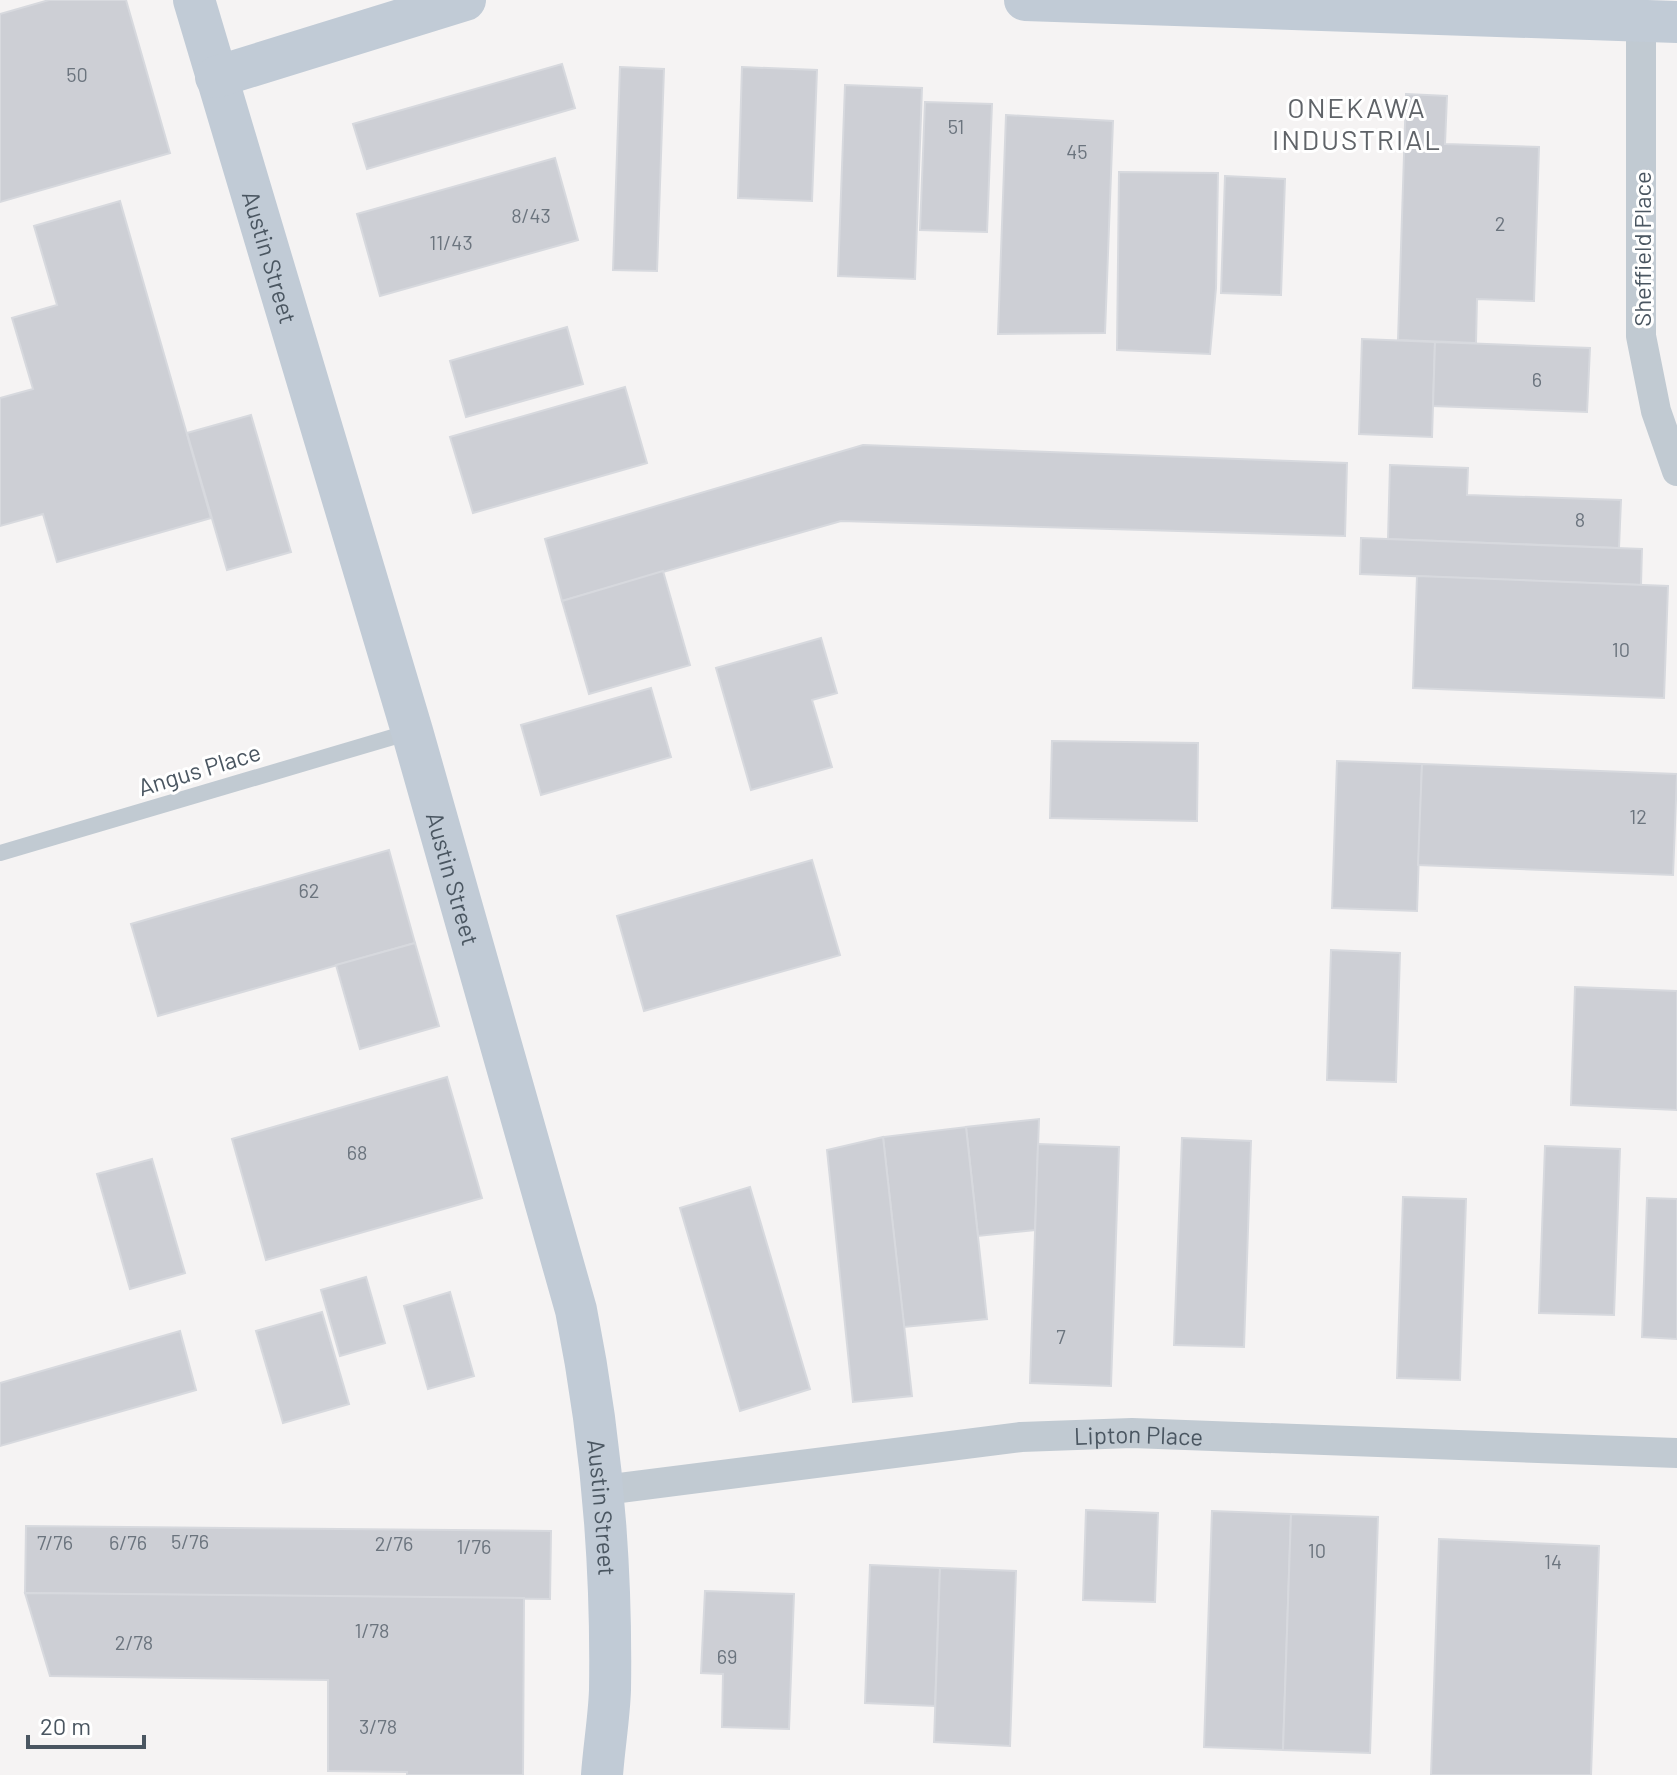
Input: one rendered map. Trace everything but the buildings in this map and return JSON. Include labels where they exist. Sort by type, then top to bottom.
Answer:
[{"type":"main road","name":"Austin Street","points":[[194,0],[412,731],[576,1310],[590,1379],[604,1490],[610,1692],[602,1775]]},
{"type":"main road","points":[[216,77],[465,0]]},
{"type":"main road","points":[[1025,0],[1659,21]]},
{"type":"street","name":"Sheffield Place","points":[[1659,21],[1641,336],[1656,411],[1677,471]]},
{"type":"street","name":"Lipton Place","points":[[604,1490],[1037,1436],[1132,1433],[1677,1453]]},
{"type":"lane","name":"Angus Place","points":[[0,853],[412,731]]},
{"type":"district","name":"ONEKAWA INDUSTRIAL","points":[[1357,123]]}]
